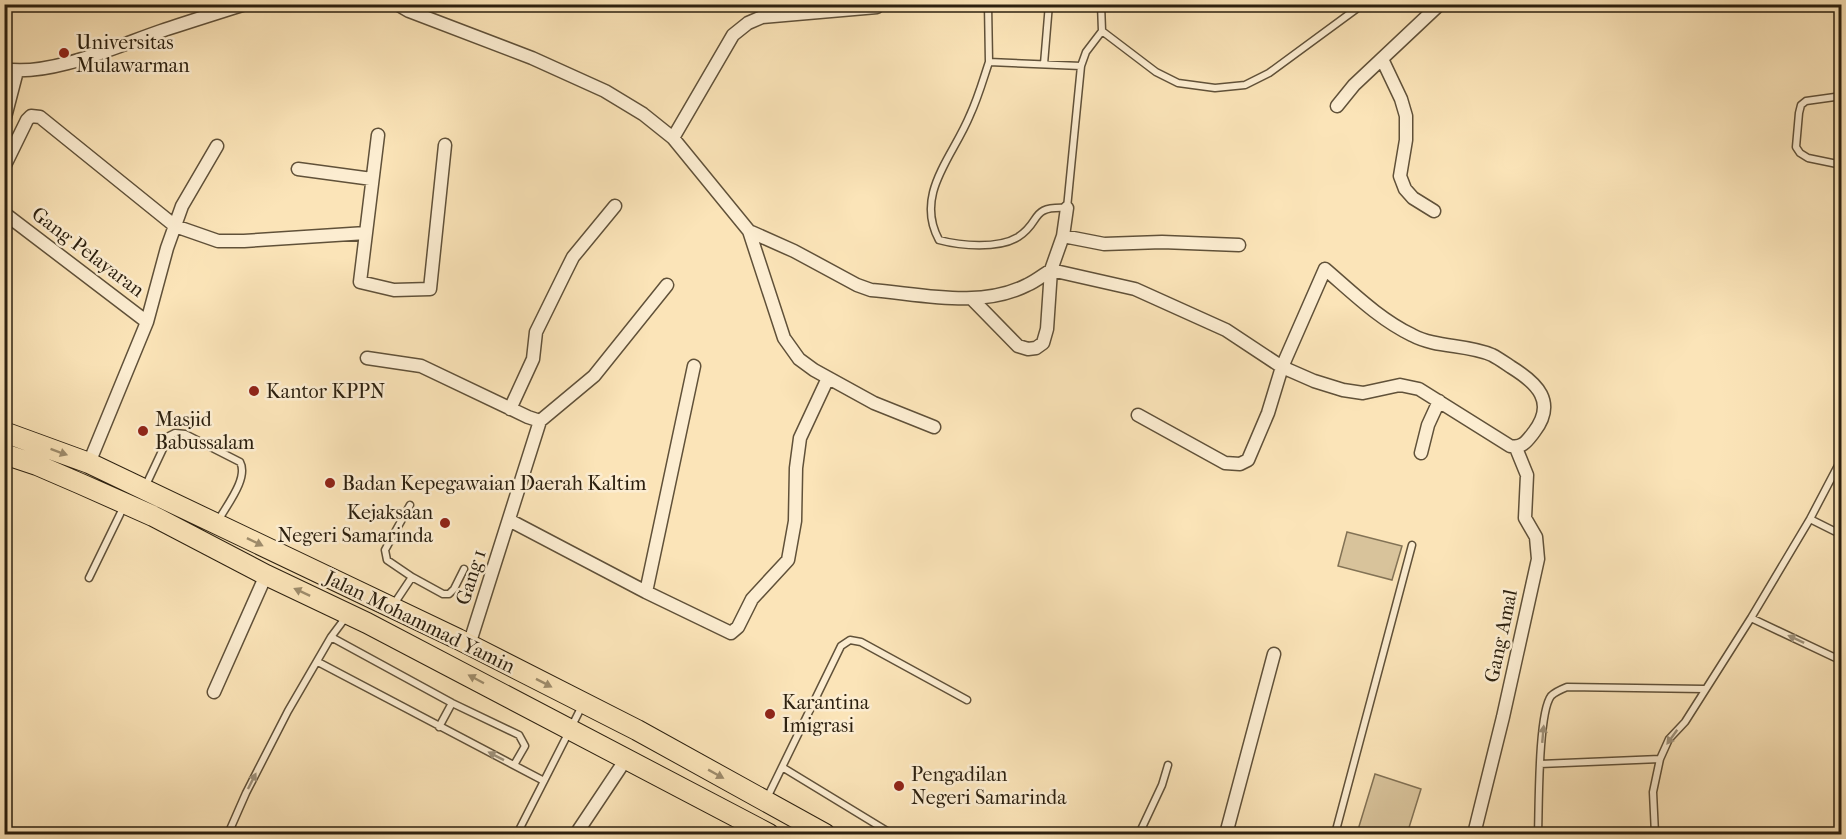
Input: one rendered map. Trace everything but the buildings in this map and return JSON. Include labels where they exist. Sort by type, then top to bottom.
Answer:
[{"type":"main road","name":"Jalan Mohammad Yamin","points":[[4,432],[89,463],[392,607],[584,703],[825,834]]},
{"type":"main road","name":"Jalan Mohammad Yamin","points":[[4,454],[37,465],[125,504],[348,614],[769,834]]},
{"type":"street","points":[[4,69],[17,71],[39,69],[85,57],[244,4]]},
{"type":"street","points":[[397,4],[532,58],[606,91],[643,114],[673,138],[749,231],[783,338],[799,359],[874,403],[934,427]]},
{"type":"street","points":[[1337,106],[1354,85],[1440,4]]},
{"type":"street","points":[[673,138],[733,35],[748,23],[762,17],[781,14],[877,7]]},
{"type":"street","points":[[1382,58],[1401,99],[1406,116],[1406,140],[1400,176],[1405,189],[1413,198],[1434,211]]},
{"type":"street","points":[[4,121],[17,71]]},
{"type":"street","points":[[4,167],[27,120],[31,116],[40,117],[175,226],[218,240],[244,241],[366,233]]},
{"type":"street","points":[[378,135],[360,282],[394,290],[430,289],[445,145]]},
{"type":"street","points":[[89,463],[147,322],[167,248],[182,206],[217,146]]},
{"type":"street","points":[[298,169],[372,179]]},
{"type":"street","points":[[510,409],[533,359],[536,332],[564,273],[573,256],[615,206]]},
{"type":"street","points":[[972,299],[1018,346],[1028,349],[1036,348],[1043,343],[1047,329],[1051,270],[1063,236],[1067,208]]},
{"type":"street","name":"Gang Pelayaran","points":[[4,213],[147,322]]},
{"type":"street","points":[[749,231],[794,251],[864,288],[972,299],[1008,292],[1027,285],[1051,270],[1135,289],[1226,330],[1282,367],[1314,381],[1342,390],[1363,393],[1400,385],[1419,389],[1499,441],[1516,448],[1523,446],[1541,421],[1544,408],[1543,397],[1536,384],[1491,354],[1418,338],[1389,324],[1325,269],[1282,367],[1268,413],[1248,460],[1240,464],[1226,463],[1138,415]]},
{"type":"street","points":[[1063,236],[1104,244],[1162,242],[1239,245]]},
{"type":"street","points":[[367,358],[421,366],[540,421],[594,376],[667,285]]},
{"type":"street","points":[[646,592],[694,366]]},
{"type":"street","points":[[509,520],[646,592],[731,633],[738,627],[753,598],[788,560],[795,521],[796,468],[800,438],[828,378]]},
{"type":"street","points":[[1421,453],[1428,425],[1439,400]]},
{"type":"street","name":"Gang 1","points":[[469,645],[540,421]]},
{"type":"street","name":"Gang Amal","points":[[1474,834],[1538,559],[1536,537],[1525,518],[1527,475],[1516,448]]},
{"type":"street","points":[[214,692],[266,575]]},
{"type":"street","points":[[1226,834],[1274,654]]},
{"type":"street","points":[[576,834],[627,759]]},
{"type":"lane","points":[[988,4],[989,62],[970,117],[936,179],[931,206],[932,227],[939,240],[960,245],[1008,242],[1020,236],[1040,212],[1052,207],[1067,208],[1081,66],[1086,52],[1102,31],[1101,4]]},
{"type":"lane","points":[[1044,64],[1049,4]]},
{"type":"lane","points":[[1102,31],[1156,72],[1178,83],[1215,88],[1245,85],[1269,73],[1363,4]]},
{"type":"lane","points":[[989,62],[1081,66]]},
{"type":"lane","points":[[1842,96],[1806,101],[1801,105],[1796,147],[1808,158],[1842,165]]},
{"type":"lane","points":[[144,489],[169,436],[175,433],[185,434],[240,462],[243,468],[242,477],[217,523]]},
{"type":"lane","points":[[1655,834],[1653,792],[1660,759],[1669,739],[1685,722],[1751,618],[1810,519],[1842,458]]},
{"type":"lane","points":[[89,578],[125,504]]},
{"type":"lane","points":[[410,505],[385,550],[387,560],[443,594],[449,594],[454,589],[464,569]]},
{"type":"lane","points":[[1810,519],[1842,535]]},
{"type":"lane","points":[[1335,834],[1412,545]]},
{"type":"lane","points":[[392,607],[412,577]]},
{"type":"lane","points":[[228,834],[283,721],[331,638],[348,614]]},
{"type":"lane","points":[[1751,618],[1842,661]]},
{"type":"lane","points":[[331,638],[452,703],[519,735],[525,746],[514,765]]},
{"type":"lane","points":[[766,801],[841,646],[850,640],[861,642],[967,700]]},
{"type":"lane","points":[[318,662],[543,781]]},
{"type":"lane","points":[[1538,834],[1540,764],[1545,709],[1552,695],[1567,687],[1704,689]]},
{"type":"lane","points":[[439,727],[452,703]]},
{"type":"lane","points":[[517,834],[584,703]]},
{"type":"lane","points":[[1540,764],[1660,759]]},
{"type":"lane","points":[[1139,834],[1168,765]]},
{"type":"lane","points":[[782,767],[892,834]]},
{"type":"shaded area","points":[[1347,532],[1402,546],[1392,580],[1338,566]]},
{"type":"shaded area","points":[[1375,774],[1421,789],[1407,834],[1357,833]]},
{"type":"place","name":"Universitas Mulawarman","points":[[64,53]]},
{"type":"place","name":"Kantor KPPN","points":[[254,391]]},
{"type":"place","name":"Masjid Babussalam","points":[[143,431]]},
{"type":"place","name":"Badan Kepegawaian Daerah Kaltim","points":[[330,483]]},
{"type":"place","name":"Kejaksaan Negeri Samarinda","points":[[445,523]]},
{"type":"place","name":"Karantina Imigrasi","points":[[770,714]]},
{"type":"place","name":"Pengadilan Negeri Samarinda","points":[[899,786]]}]
